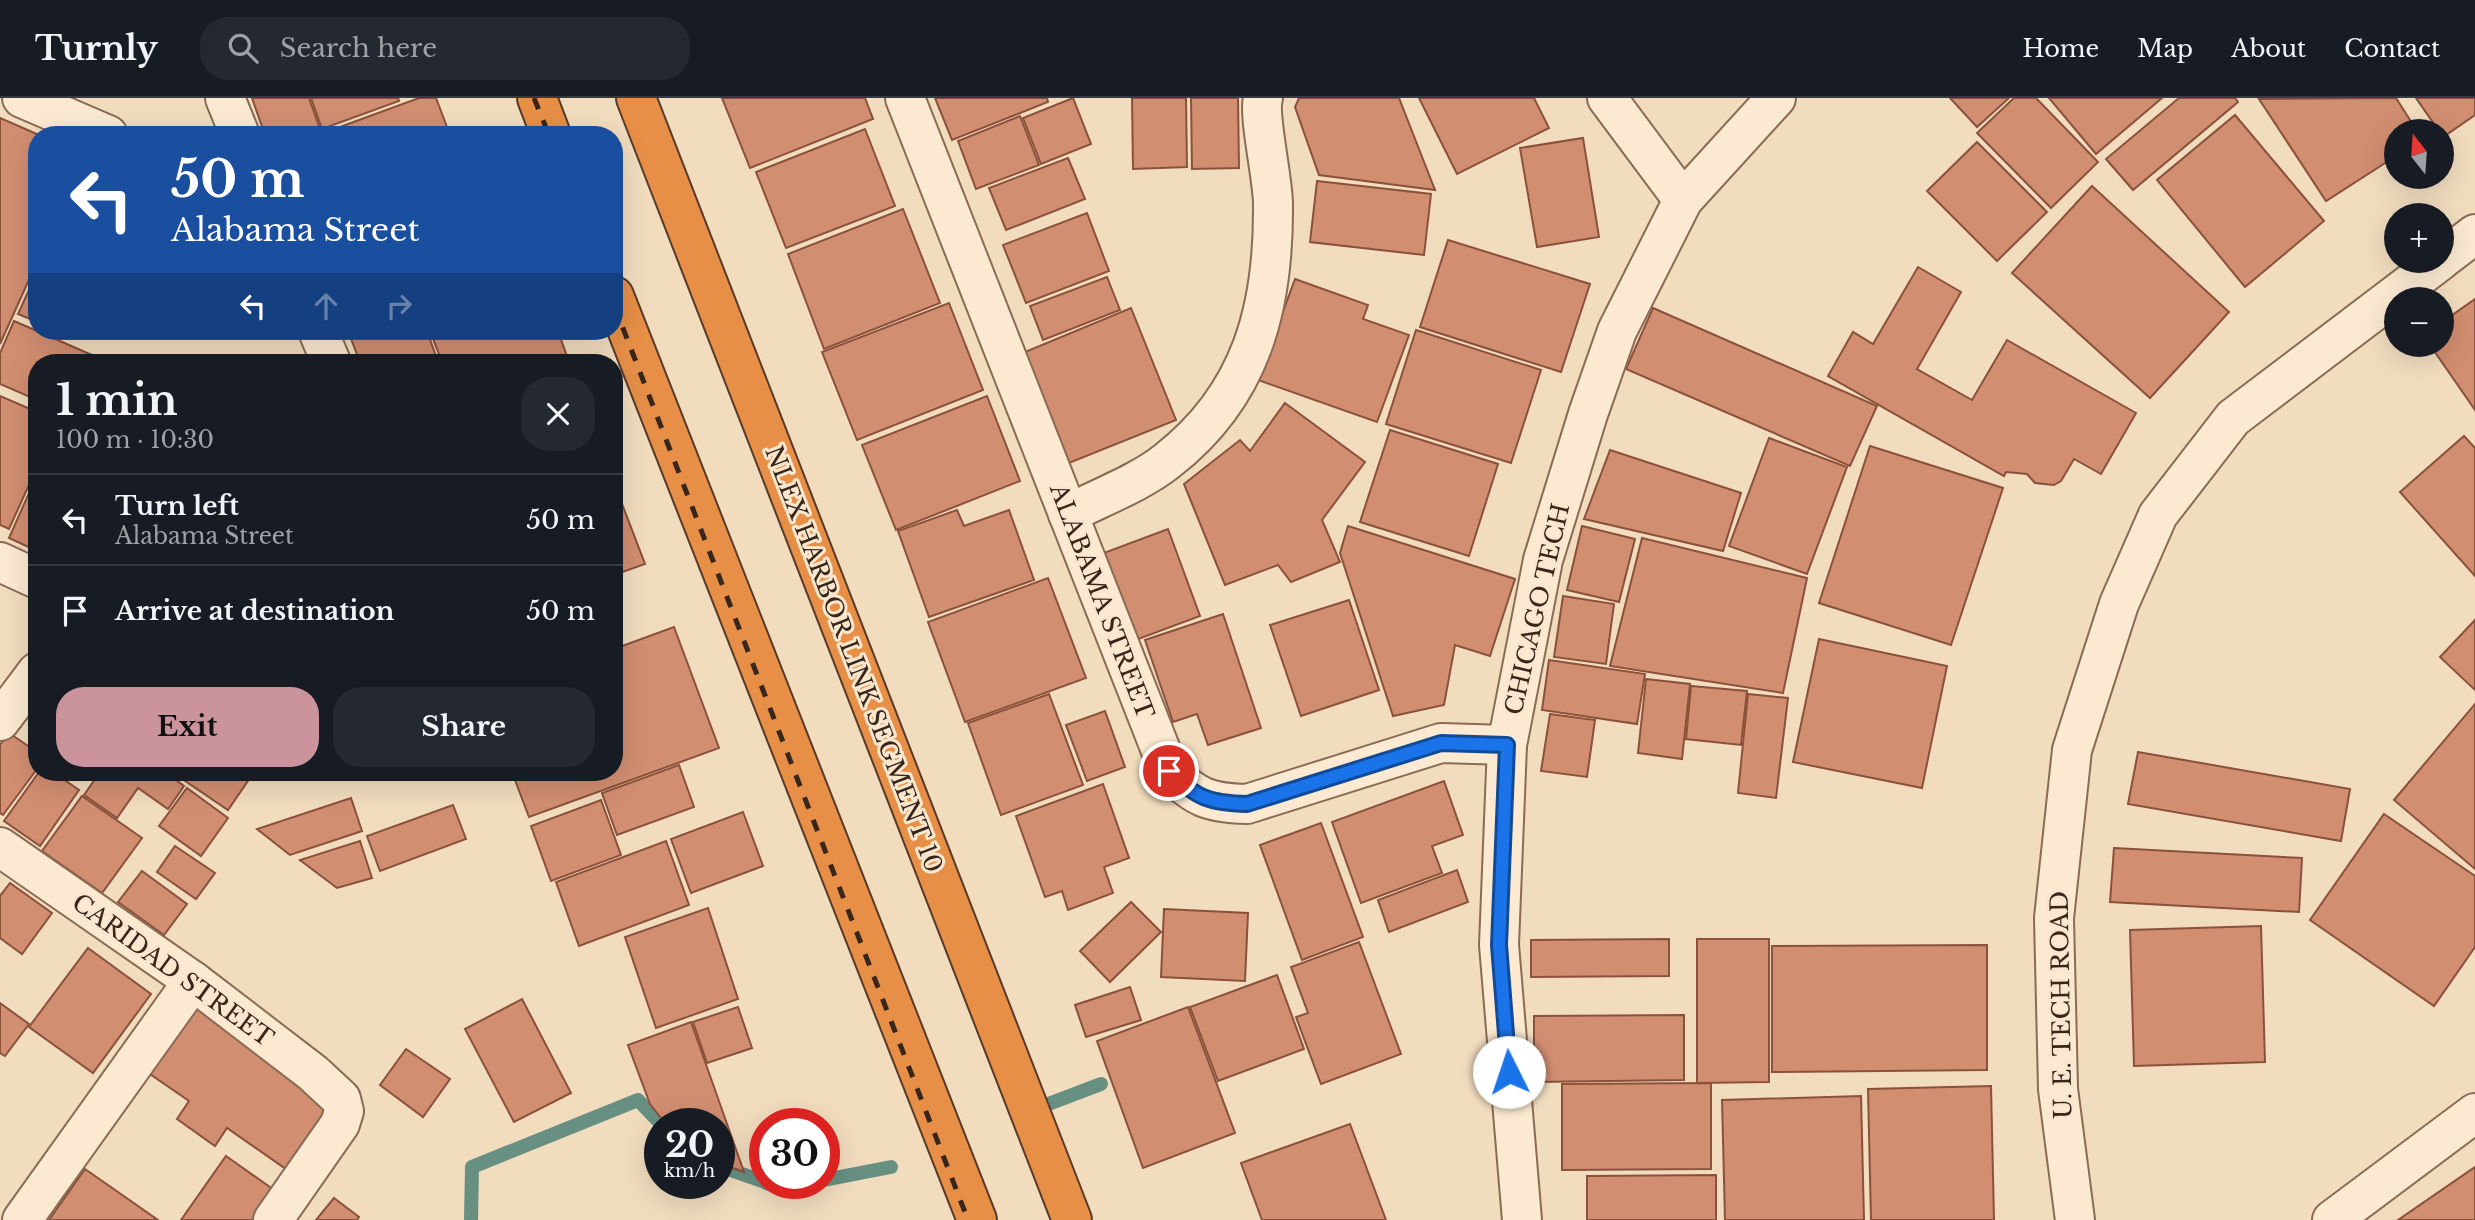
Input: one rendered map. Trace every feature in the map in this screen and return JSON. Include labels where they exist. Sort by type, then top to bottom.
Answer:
[{"type":"highway","points":[[537,98],[548,126]]},
{"type":"highway","name":"NLEX HARBOR LINK SEGMENT 10","points":[[636,98],[1072,1220]]},
{"type":"highway","points":[[623,319],[977,1220]]},
{"type":"street","points":[[22,98],[87,126]]},
{"type":"street","points":[[225,98],[236,126]]},
{"type":"street","name":"ALABAMA STREET","points":[[905,98],[1169,771],[1190,792],[1216,803],[1247,804],[1441,743],[1507,745]]},
{"type":"street","points":[[1068,514],[1166,462],[1209,421],[1239,381],[1260,323],[1273,260],[1273,182],[1263,98]]},
{"type":"street","points":[[1607,98],[1683,200]]},
{"type":"street","name":"CHICAGO TECH","points":[[1522,1220],[1499,945],[1507,745],[1543,559],[1588,414],[1618,331],[1683,200],[1776,98]]},
{"type":"street","name":"U. E. TECH ROAD","points":[[2454,250],[2475,234]]},
{"type":"street","name":"U. E. TECH ROAD","points":[[2075,1220],[2058,1089],[2054,918],[2072,750],[2119,604],[2158,515],[2233,418],[2423,273]]},
{"type":"street","points":[[0,562],[28,575]]},
{"type":"street","points":[[0,722],[28,684]]},
{"type":"street","name":"CARIDAD STREET","points":[[0,847],[193,981],[313,1073],[341,1099],[344,1111],[340,1124],[273,1220]]},
{"type":"street","points":[[22,1220],[193,981]]},
{"type":"street","points":[[2332,1220],[2475,1113]]},
{"type":"building","points":[[252,98],[309,98],[319,126],[262,126]]},
{"type":"building","points":[[311,98],[398,98],[399,101],[330,126],[321,126]]},
{"type":"building","points":[[419,98],[436,98],[447,126],[343,126]]},
{"type":"building","points":[[722,98],[865,98],[873,119],[750,168]]},
{"type":"building","points":[[935,98],[1047,98],[1048,102],[952,140]]},
{"type":"building","points":[[1073,98],[1091,144],[1041,164],[1023,118]]},
{"type":"building","points":[[1132,98],[1186,98],[1187,167],[1133,169]]},
{"type":"building","points":[[1191,98],[1238,98],[1239,168],[1192,169]]},
{"type":"building","points":[[1299,98],[1399,98],[1435,190],[1319,175],[1295,107]]},
{"type":"building","points":[[1419,98],[1534,98],[1549,128],[1457,174]]},
{"type":"building","points":[[1950,98],[2009,98],[1977,127]]},
{"type":"building","points":[[2014,98],[2036,98],[2098,162],[2051,208],[1977,133]]},
{"type":"building","points":[[2049,98],[2162,98],[2096,154]]},
{"type":"building","points":[[2179,98],[2235,98],[2238,102],[2133,190],[2106,159]]},
{"type":"building","points":[[2396,98],[2409,119],[2384,119],[2384,164],[2326,201],[2259,99]]},
{"type":"building","points":[[2416,98],[2475,98],[2475,115],[2454,129],[2454,119],[2431,119]]},
{"type":"building","points":[[2235,115],[2324,221],[2245,287],[2157,180]]},
{"type":"building","points":[[1020,116],[1039,165],[976,189],[958,141]]},
{"type":"building","points":[[0,118],[28,130],[28,282],[0,344]]},
{"type":"building","points":[[865,129],[895,206],[786,248],[756,172]]},
{"type":"building","points":[[1583,138],[1599,237],[1537,247],[1520,148]]},
{"type":"building","points":[[1977,142],[2047,212],[1997,261],[1927,191]]},
{"type":"building","points":[[1068,158],[1085,199],[1006,230],[989,188]]},
{"type":"building","points":[[1317,181],[1431,194],[1424,255],[1310,242]]},
{"type":"building","points":[[2092,186],[2229,312],[2150,398],[2012,273]]},
{"type":"building","points":[[903,209],[940,303],[824,349],[788,254]]},
{"type":"building","points":[[1087,213],[1109,271],[1026,303],[1003,245]]},
{"type":"building","points":[[1448,240],[1590,284],[1561,372],[1420,327]]},
{"type":"building","points":[[1918,267],[1961,292],[1917,369],[1972,400],[2007,340],[2136,413],[2101,474],[2074,459],[2061,481],[2054,485],[2035,483],[2027,474],[2006,472],[2004,476],[1828,376],[1853,332],[1873,344]]},
{"type":"building","points":[[1107,277],[1120,310],[1043,340],[1030,306]]},
{"type":"building","points":[[1295,279],[1368,305],[1363,319],[1409,335],[1377,422],[1258,380]]},
{"type":"building","points":[[28,292],[28,318],[18,314]]},
{"type":"building","points":[[2475,299],[2475,410],[2438,357],[2454,357],[2454,314]]},
{"type":"building","points":[[949,303],[983,390],[857,440],[822,352]]},
{"type":"building","points":[[1131,308],[1176,420],[1069,463],[1025,352]]},
{"type":"building","points":[[1653,308],[1877,406],[1850,466],[1626,369]]},
{"type":"building","points":[[14,321],[28,327],[28,340],[58,340],[90,354],[28,354],[28,396],[0,384],[0,353]]},
{"type":"building","points":[[1416,330],[1541,370],[1511,463],[1386,424]]},
{"type":"building","points":[[351,340],[430,340],[435,354],[357,354]]},
{"type":"building","points":[[433,340],[561,340],[566,354],[439,354]]},
{"type":"building","points":[[0,396],[28,408],[28,487],[9,529],[0,525]]},
{"type":"building","points":[[987,396],[1020,481],[896,530],[862,445]]},
{"type":"building","points":[[1285,403],[1365,462],[1322,520],[1340,562],[1291,582],[1278,565],[1225,585],[1184,484],[1240,440],[1250,451]]},
{"type":"building","points":[[1390,430],[1498,464],[1469,556],[1360,522]]},
{"type":"building","points":[[2464,436],[2475,448],[2475,576],[2400,492]]},
{"type":"building","points":[[1769,438],[1847,467],[1807,574],[1729,546]]},
{"type":"building","points":[[1870,446],[2003,488],[1951,645],[1819,603]]},
{"type":"building","points":[[1610,450],[1741,493],[1723,551],[1584,519]]},
{"type":"building","points":[[28,495],[28,547],[9,538]]},
{"type":"building","points":[[623,506],[645,564],[623,572]]},
{"type":"building","points":[[957,510],[964,526],[1009,510],[1034,580],[929,617],[898,531]]},
{"type":"building","points":[[1348,526],[1515,579],[1490,656],[1455,645],[1444,705],[1393,716],[1340,553]]},
{"type":"building","points":[[1582,526],[1635,539],[1619,602],[1567,590]]},
{"type":"building","points":[[1168,529],[1200,616],[1133,641],[1101,554]]},
{"type":"building","points":[[1642,538],[1807,578],[1783,693],[1610,666]]},
{"type":"building","points":[[1048,578],[1086,678],[965,722],[928,622]]},
{"type":"building","points":[[1563,596],[1614,604],[1606,664],[1554,657]]},
{"type":"building","points":[[1349,600],[1379,690],[1301,716],[1270,625]]},
{"type":"building","points":[[1223,614],[1261,728],[1208,745],[1197,714],[1173,722],[1145,640]]},
{"type":"building","points":[[2475,620],[2475,690],[2440,657]]},
{"type":"building","points":[[674,627],[719,748],[529,817],[515,781],[623,781],[623,646]]},
{"type":"building","points":[[1819,639],[1947,666],[1922,788],[1793,762]]},
{"type":"building","points":[[1549,660],[1645,674],[1637,724],[1542,710]]},
{"type":"building","points":[[1646,679],[1690,684],[1682,759],[1638,753]]},
{"type":"building","points":[[1691,686],[1747,691],[1741,745],[1686,739]]},
{"type":"building","points":[[1049,694],[1083,785],[1001,815],[968,723]]},
{"type":"building","points":[[1748,694],[1788,698],[1776,798],[1738,793]]},
{"type":"building","points":[[2475,704],[2475,869],[2394,800]]},
{"type":"building","points":[[1105,711],[1125,767],[1087,781],[1066,725]]},
{"type":"building","points":[[1550,714],[1595,720],[1587,777],[1541,771]]},
{"type":"building","points":[[9,733],[28,746],[28,781],[3,815],[0,813],[0,745]]},
{"type":"building","points":[[2138,752],[2350,789],[2341,841],[2128,804]]},
{"type":"building","points":[[679,765],[694,807],[617,835],[602,793]]},
{"type":"building","points":[[33,781],[66,781],[79,790],[40,846],[4,821]]},
{"type":"building","points":[[94,781],[177,781],[184,786],[168,809],[138,788],[117,818],[84,795]]},
{"type":"building","points":[[185,781],[248,781],[228,810]]},
{"type":"building","points":[[1444,781],[1463,835],[1432,846],[1442,873],[1361,903],[1332,822]]},
{"type":"building","points":[[1103,784],[1129,858],[1104,867],[1113,893],[1068,910],[1062,891],[1045,897],[1016,816]]},
{"type":"building","points":[[187,788],[228,818],[201,856],[159,826]]},
{"type":"building","points":[[82,796],[142,838],[102,893],[42,851]]},
{"type":"building","points":[[351,798],[362,831],[290,855],[257,829]]},
{"type":"building","points":[[601,800],[621,855],[551,881],[531,826]]},
{"type":"building","points":[[453,805],[466,839],[380,871],[367,836]]},
{"type":"building","points":[[743,812],[763,866],[691,893],[671,839]]},
{"type":"building","points":[[2384,814],[2475,876],[2475,947],[2434,1006],[2310,920]]},
{"type":"building","points":[[1321,823],[1363,937],[1302,960],[1260,845]]},
{"type":"building","points":[[360,841],[372,878],[337,888],[300,860]]},
{"type":"building","points":[[666,841],[689,905],[579,946],[556,882]]},
{"type":"building","points":[[175,846],[215,873],[196,899],[157,872]]},
{"type":"building","points":[[2114,848],[2302,858],[2299,912],[2110,902]]},
{"type":"building","points":[[1457,870],[1468,902],[1389,932],[1378,900]]},
{"type":"building","points":[[142,871],[187,904],[164,935],[118,902]]},
{"type":"building","points":[[10,883],[52,913],[22,954],[0,938],[0,896]]},
{"type":"building","points":[[1131,902],[1161,932],[1110,982],[1080,951]]},
{"type":"building","points":[[708,908],[738,999],[656,1028],[625,937]]},
{"type":"building","points":[[1164,909],[1248,913],[1245,981],[1161,977]]},
{"type":"building","points":[[2261,926],[2265,1062],[2134,1066],[2130,930]]},
{"type":"building","points":[[1669,939],[1669,976],[1531,977],[1531,940]]},
{"type":"building","points":[[1697,939],[1769,939],[1769,1082],[1697,1083]]},
{"type":"building","points":[[1359,942],[1401,1054],[1321,1084],[1296,1017],[1308,1013],[1291,967]]},
{"type":"building","points":[[1987,945],[1987,1070],[1772,1072],[1772,946]]},
{"type":"building","points":[[88,948],[151,994],[93,1073],[29,1027]]},
{"type":"building","points":[[1277,975],[1304,1049],[1218,1081],[1190,1007]]},
{"type":"building","points":[[1130,987],[1141,1020],[1086,1037],[1075,1005]]},
{"type":"building","points":[[522,999],[571,1093],[514,1122],[465,1029]]},
{"type":"building","points":[[0,1003],[29,1024],[5,1056],[0,1053]]},
{"type":"building","points":[[194,1006],[338,1108],[293,1174],[227,1128],[215,1146],[177,1119],[189,1101],[147,1072]]},
{"type":"building","points":[[738,1007],[752,1048],[707,1063],[693,1022]]},
{"type":"building","points":[[1188,1007],[1235,1133],[1143,1168],[1097,1041]]},
{"type":"building","points":[[1684,1015],[1684,1080],[1534,1082],[1534,1016]]},
{"type":"building","points":[[691,1022],[721,1108],[653,1108],[628,1045]]},
{"type":"building","points":[[406,1049],[450,1079],[423,1117],[380,1085]]},
{"type":"building","points":[[1711,1083],[1711,1169],[1562,1170],[1562,1084]]},
{"type":"building","points":[[1991,1086],[1994,1220],[1871,1220],[1868,1089]]},
{"type":"building","points":[[1861,1096],[1864,1220],[1725,1220],[1722,1100]]},
{"type":"building","points":[[1350,1124],[1386,1220],[1262,1220],[1241,1163]]},
{"type":"building","points":[[735,1147],[744,1172],[735,1169]]},
{"type":"building","points":[[226,1156],[274,1190],[252,1220],[181,1220]]},
{"type":"building","points":[[2475,1167],[2475,1220],[2398,1220]]},
{"type":"building","points":[[85,1169],[158,1220],[49,1220]]},
{"type":"building","points":[[1716,1175],[1716,1220],[1587,1220],[1587,1176]]},
{"type":"building","points":[[334,1198],[359,1217],[357,1220],[316,1220]]},
{"type":"waterway","points":[[1030,1111],[1101,1084]]},
{"type":"waterway","points":[[471,1220],[472,1167],[638,1100],[646,1108]]},
{"type":"waterway","points":[[840,1177],[891,1167]]},
{"type":"waterway","points":[[735,1172],[749,1176]]},
{"type":"railway","points":[[534,98],[545,126]]},
{"type":"railway","points":[[623,328],[968,1220]]},
{"type":"route","points":[[1169,771],[1190,792],[1216,803],[1247,804],[1441,743],[1507,745],[1499,945],[1509,1072]]}]
